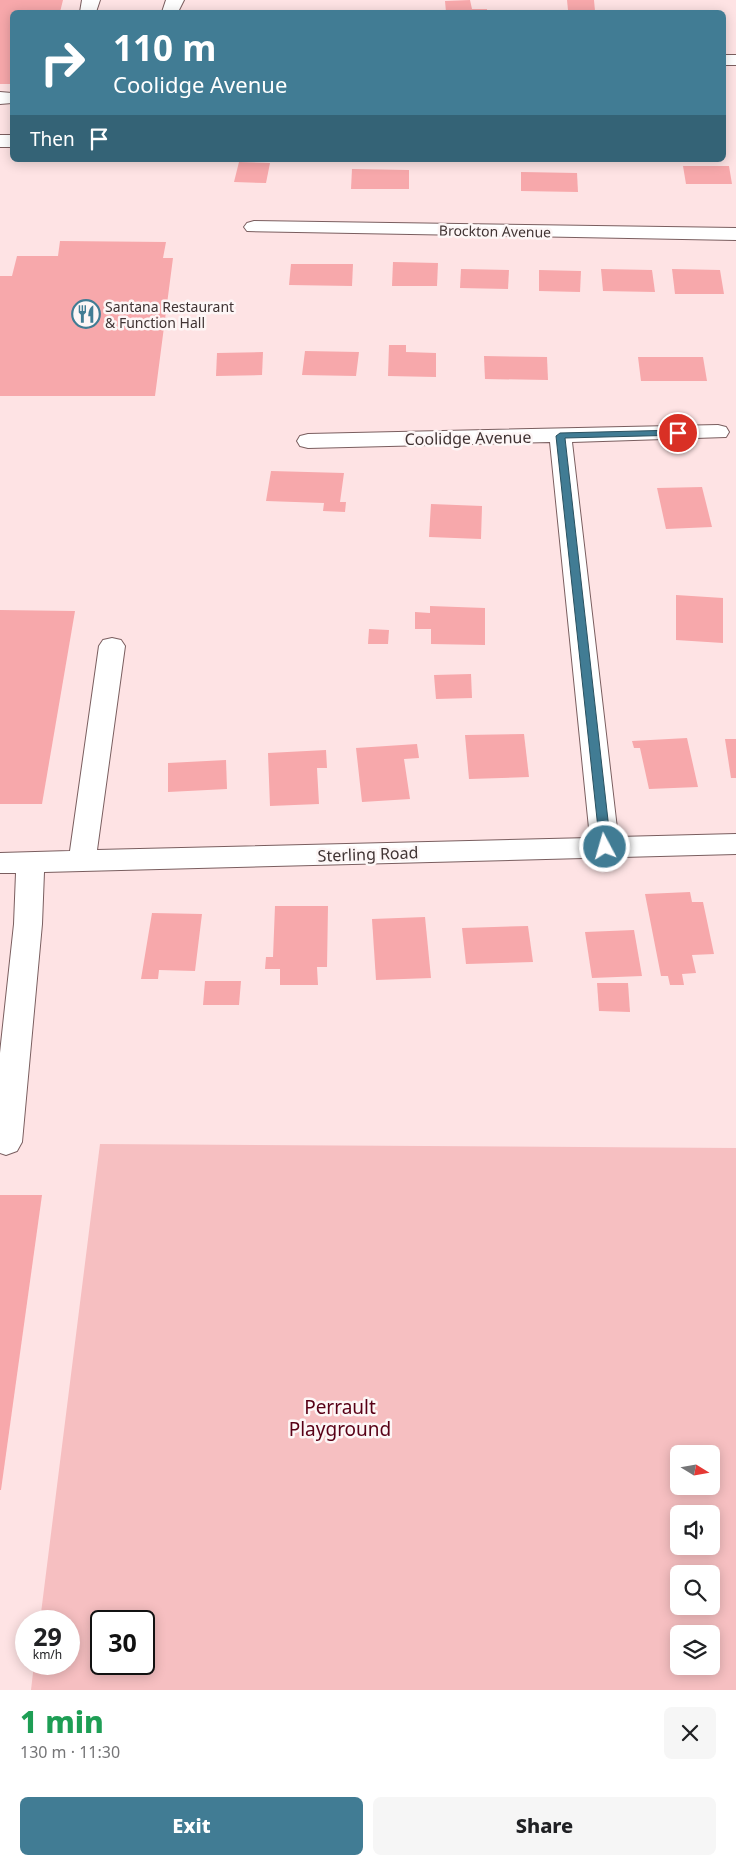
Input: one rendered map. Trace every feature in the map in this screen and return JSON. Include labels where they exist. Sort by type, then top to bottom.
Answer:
[{"type":"street","name":"Brockton Avenue","points":[[254,227],[736,234]]},
{"type":"street","name":"Coolidge Avenue","points":[[308,441],[718,432]]},
{"type":"street","points":[[560,436],[605,847]]},
{"type":"street","points":[[82,861],[112,646]]},
{"type":"street","name":"Sterling Road","points":[[0,863],[736,844]]},
{"type":"street","points":[[6,1142],[28,924],[30,862]]},
{"type":"green space","name":"Perrault Playground","points":[[100,1144],[736,1148],[736,1690],[31,1690],[33,1675],[80,1675],[80,1610],[41,1610]]},
{"type":"building","points":[[0,0],[63,0],[60,10],[10,10],[10,84],[0,84]]},
{"type":"building","points":[[470,0],[472,9],[487,10],[446,10],[445,1]]},
{"type":"building","points":[[567,0],[594,0],[595,10],[568,10]]},
{"type":"building","points":[[239,162],[270,163],[266,183],[234,182]]},
{"type":"building","points":[[683,166],[729,166],[732,184],[686,184]]},
{"type":"building","points":[[352,169],[409,170],[409,189],[351,189]]},
{"type":"building","points":[[521,172],[577,173],[578,192],[521,191]]},
{"type":"building","points":[[60,241],[166,242],[163,258],[173,258],[155,396],[0,396],[0,276],[12,276],[17,256],[58,256]]},
{"type":"building","points":[[393,262],[438,263],[437,286],[392,286]]},
{"type":"building","points":[[291,264],[353,264],[352,286],[289,285]]},
{"type":"building","points":[[461,269],[509,270],[508,289],[460,288]]},
{"type":"building","points":[[601,269],[652,270],[655,292],[603,291]]},
{"type":"building","points":[[672,269],[720,270],[724,294],[675,294]]},
{"type":"building","points":[[539,270],[581,271],[580,292],[539,291]]},
{"type":"building","points":[[389,345],[406,345],[406,352],[436,353],[436,377],[388,376]]},
{"type":"building","points":[[305,351],[359,352],[356,376],[302,375]]},
{"type":"building","points":[[263,352],[262,375],[216,376],[217,353]]},
{"type":"building","points":[[484,356],[547,357],[548,380],[485,379]]},
{"type":"building","points":[[638,357],[703,357],[707,381],[641,381]]},
{"type":"building","points":[[271,471],[344,473],[340,502],[346,502],[345,512],[323,511],[324,503],[266,501]]},
{"type":"building","points":[[702,487],[712,527],[666,529],[657,488]]},
{"type":"building","points":[[431,504],[482,506],[481,539],[429,537]]},
{"type":"building","points":[[676,595],[723,598],[723,643],[676,640]]},
{"type":"building","points":[[430,606],[485,608],[485,645],[431,644],[431,629],[415,629],[415,612],[430,613]]},
{"type":"building","points":[[0,610],[75,611],[42,804],[0,804]]},
{"type":"building","points":[[369,629],[389,630],[388,644],[368,644]]},
{"type":"building","points":[[471,674],[472,698],[436,699],[434,675]]},
{"type":"building","points":[[524,734],[529,777],[469,779],[465,735]]},
{"type":"building","points":[[687,738],[698,787],[649,789],[640,748],[634,748],[632,741]]},
{"type":"building","points":[[725,739],[736,739],[736,778],[731,778]]},
{"type":"building","points":[[417,744],[419,758],[404,759],[410,799],[362,802],[356,748]]},
{"type":"building","points":[[326,750],[327,768],[317,768],[319,804],[270,806],[268,753]]},
{"type":"building","points":[[226,760],[227,789],[168,792],[168,763]]},
{"type":"building","points":[[690,892],[692,902],[703,902],[714,954],[692,955],[696,973],[682,974],[684,985],[670,985],[668,976],[661,976],[645,894]]},
{"type":"building","points":[[275,906],[328,906],[327,967],[317,967],[318,985],[280,985],[280,969],[265,969],[266,957],[273,957]]},
{"type":"building","points":[[152,913],[202,914],[195,971],[159,970],[158,979],[141,979]]},
{"type":"building","points":[[425,917],[431,978],[376,980],[372,919]]},
{"type":"building","points":[[528,926],[533,962],[466,964],[462,928]]},
{"type":"building","points":[[634,930],[642,976],[592,978],[585,932]]},
{"type":"building","points":[[205,981],[241,981],[239,1005],[203,1005]]},
{"type":"building","points":[[597,983],[628,983],[630,1012],[599,1011]]},
{"type":"building","points":[[0,1195],[42,1195],[1,1490],[0,1490]]},
{"type":"place","name":"Santana Restaurant & Function Hall","points":[[86,314]]},
{"type":"route","points":[[605,847],[560,436],[678,433]]}]
